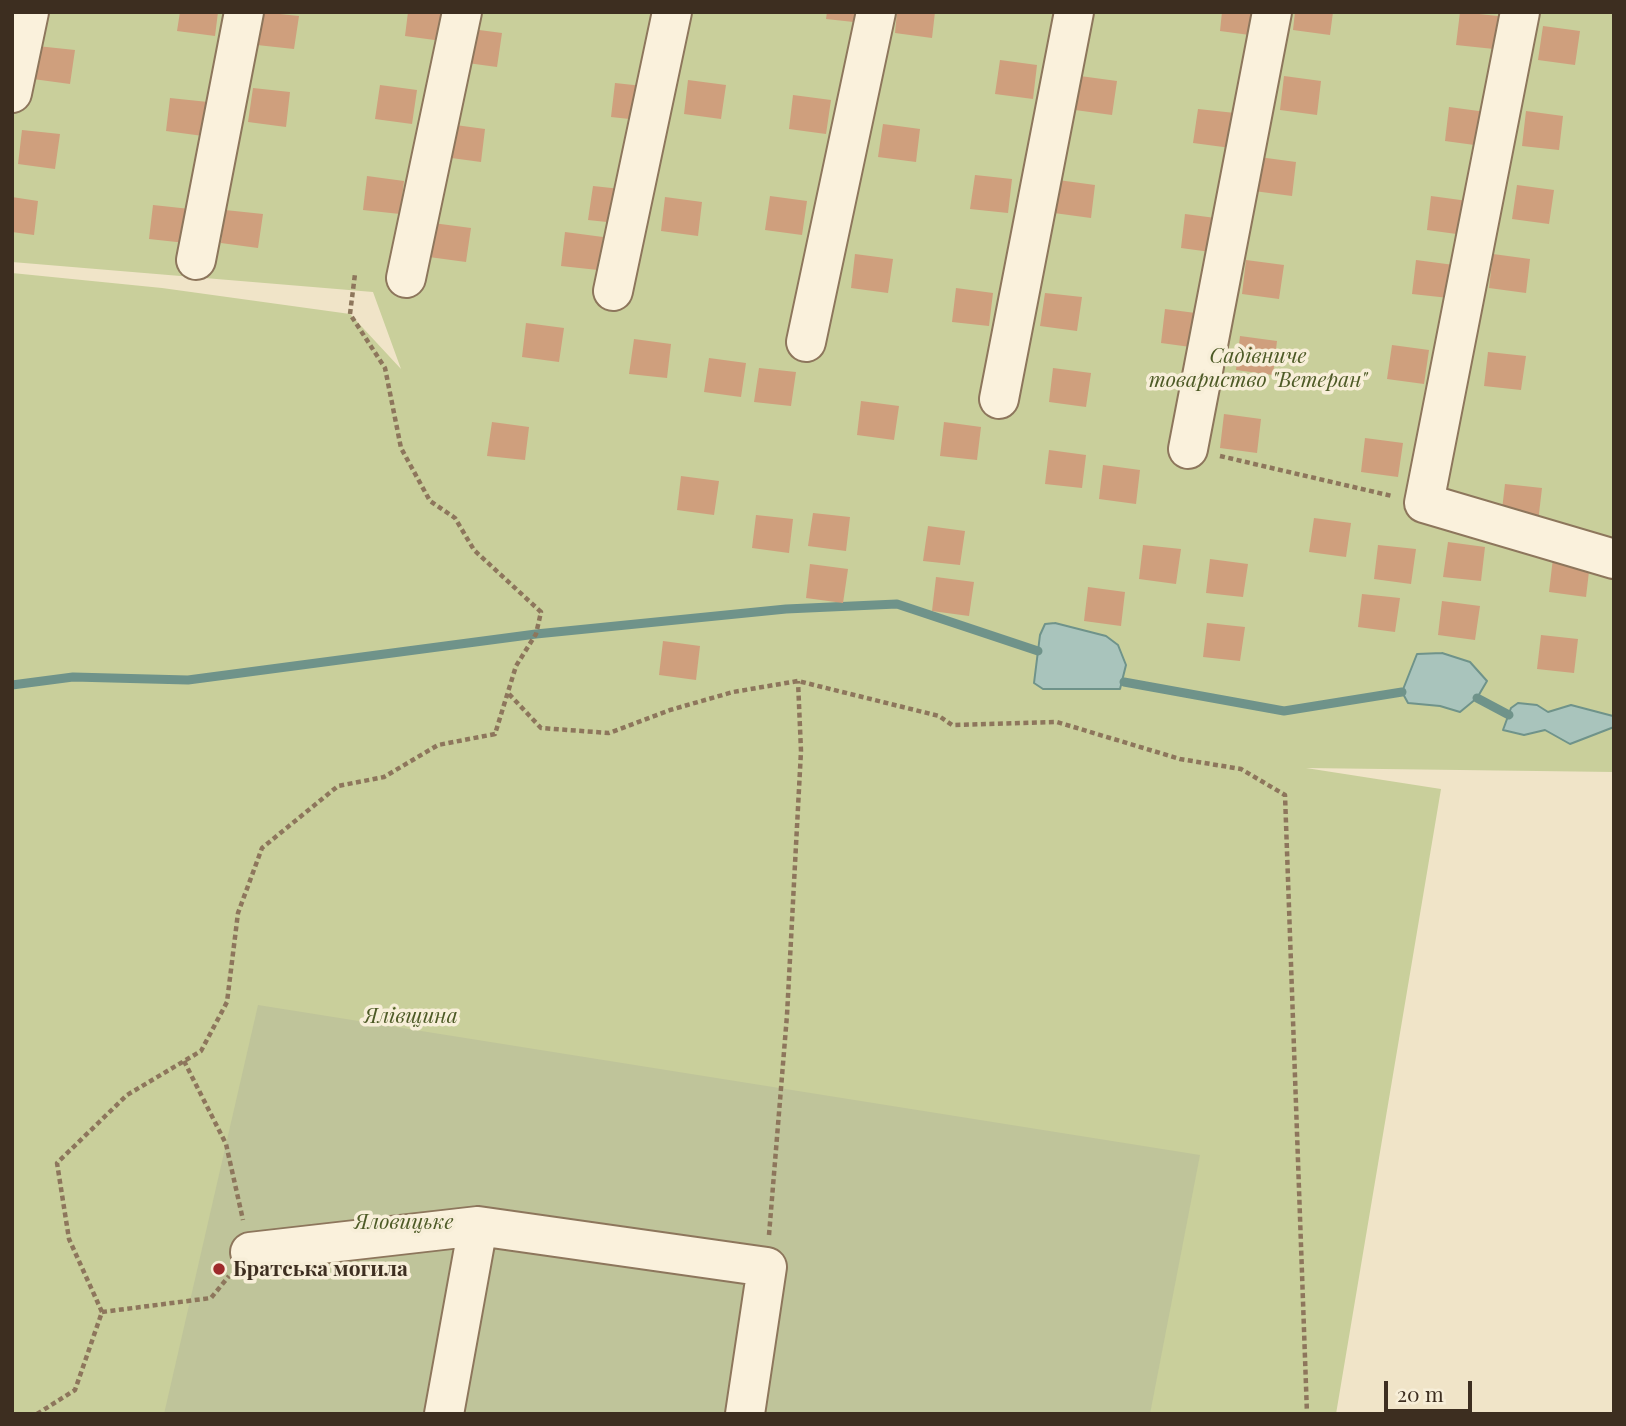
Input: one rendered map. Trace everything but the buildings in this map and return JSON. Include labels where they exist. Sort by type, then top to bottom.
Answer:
[{"type":"street","points":[[12,93],[29,12]]},
{"type":"street","points":[[196,260],[244,12]]},
{"type":"street","points":[[406,278],[463,12]]},
{"type":"street","points":[[613,291],[672,12]]},
{"type":"street","points":[[806,342],[876,12]]},
{"type":"street","points":[[999,399],[1074,12]]},
{"type":"street","points":[[1188,449],[1272,12]]},
{"type":"street","points":[[1520,12],[1424,503],[1614,559]]},
{"type":"street","points":[[444,1414],[478,1226]]},
{"type":"street","points":[[250,1252],[478,1226],[767,1267],[745,1414]]},
{"type":"path","points":[[37,1414],[75,1390],[102,1312],[69,1239],[57,1163],[127,1095],[201,1051],[226,1002],[237,913],[262,848],[338,786],[384,777],[438,745],[495,734],[516,666],[536,634],[541,612],[474,550],[455,518],[430,501],[401,448],[385,368],[350,314],[355,274]]},
{"type":"path","points":[[1188,449],[1424,503]]},
{"type":"path","points":[[509,694],[541,728],[609,733],[670,710],[733,692],[798,681],[939,716],[952,725],[1057,722],[1180,759],[1241,769],[1285,795],[1307,1414]]},
{"type":"path","points":[[767,1267],[789,988],[801,751],[798,681]]},
{"type":"path","points":[[102,1312],[211,1298],[250,1252],[226,1144],[184,1061]]},
{"type":"green space","points":[[12,12],[1614,12],[1614,772],[1306,768],[1441,789],[1336,1414],[12,1414],[12,273],[162,288],[350,314],[401,369],[373,292],[12,262]]},
{"type":"green space","name":"Яловицьке","points":[[258,1005],[1200,1155],[1150,1414],[164,1414]]},
{"type":"water","points":[[1055,623],[1106,636],[1118,645],[1126,665],[1120,689],[1043,689],[1034,683],[1040,635],[1045,624]]},
{"type":"water","points":[[1442,653],[1470,662],[1487,681],[1477,698],[1460,712],[1440,706],[1408,703],[1402,692],[1417,654]]},
{"type":"water","points":[[1518,703],[1537,705],[1548,712],[1571,705],[1613,716],[1614,727],[1570,744],[1545,730],[1524,735],[1503,730],[1511,708]]},
{"type":"waterway","points":[[12,685],[73,677],[188,680],[536,634],[786,609],[897,604],[1038,651]]},
{"type":"waterway","points":[[1124,682],[1284,711],[1402,692]]},
{"type":"waterway","points":[[1477,698],[1509,715]]},
{"type":"place","name":"Братська могила","points":[[219,1269]]},
{"type":"park label","name":"Садівниче товариство \"Ветеран\"","points":[[1258,368]]},
{"type":"park label","name":"Ялівщина","points":[[411,1016]]}]
